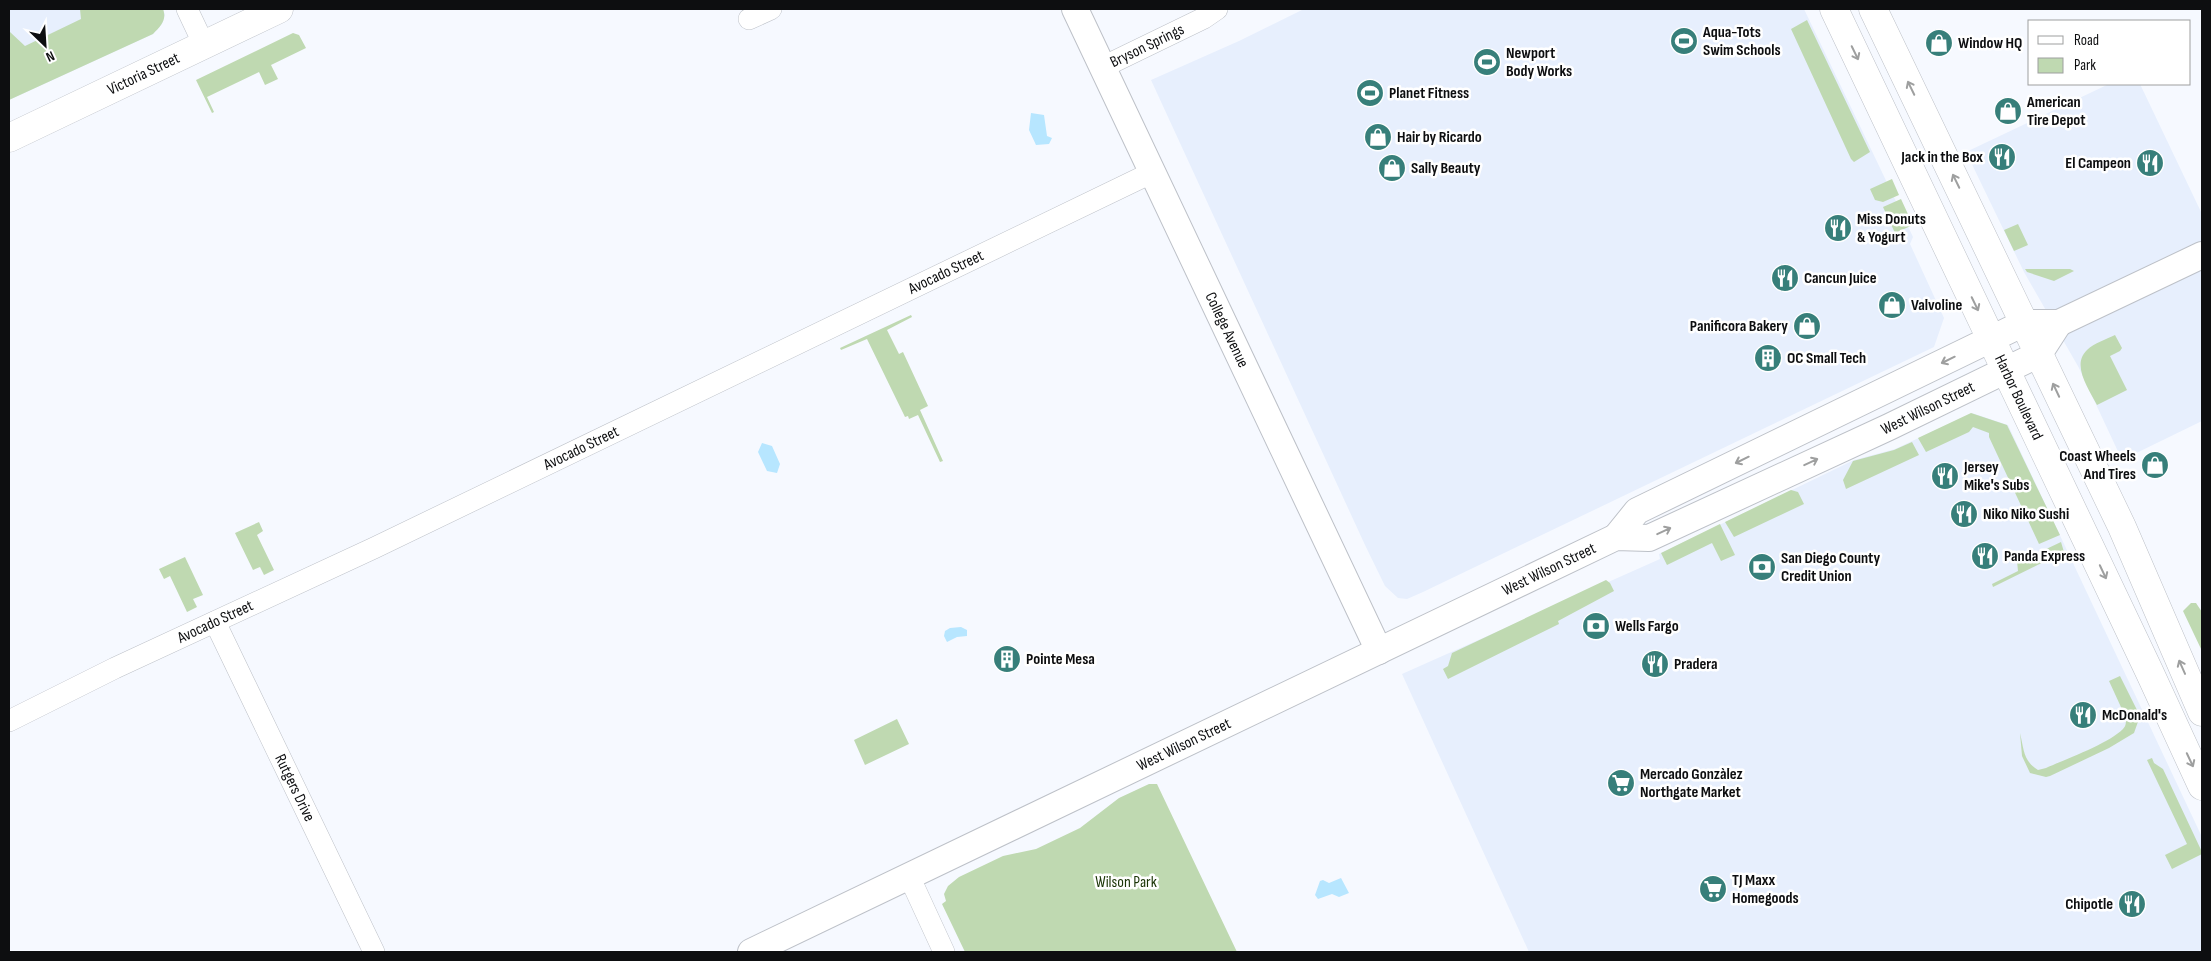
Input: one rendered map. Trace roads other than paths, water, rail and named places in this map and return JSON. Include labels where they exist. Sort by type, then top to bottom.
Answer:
[{"type":"main road","name":"Victoria Street","points":[[9,138],[278,9]]},
{"type":"main road","name":"Harbor Boulevard","points":[[1834,9],[2202,786]]},
{"type":"main road","points":[[1873,9],[2122,527],[2202,712]]},
{"type":"street","points":[[187,9],[204,45]]},
{"type":"street","points":[[749,19],[771,9]]},
{"type":"street","name":"College Avenue","points":[[1075,9],[1379,651]]},
{"type":"street","name":"Bryson Springs","points":[[1103,66],[1204,18],[1217,9]]},
{"type":"street","name":"Avocado Street","points":[[9,721],[368,551],[1153,172]]},
{"type":"street","name":"West Wilson Street","points":[[751,952],[1616,537],[1637,511],[1991,338],[2024,323],[2059,323],[2202,255]]},
{"type":"street","points":[[2039,354],[2059,323]]},
{"type":"street","name":"West Wilson Street","points":[[1616,537],[1649,538],[2039,354]]},
{"type":"street","name":"Rutgers Drive","points":[[215,622],[374,952]]},
{"type":"street","points":[[909,876],[944,952]]},
{"type":"water","points":[[1031,113],[1044,115],[1047,136],[1052,138],[1049,144],[1036,145],[1029,130]]},
{"type":"water","points":[[762,443],[772,446],[780,464],[777,473],[767,471],[758,452]]},
{"type":"water","points":[[961,627],[967,630],[967,636],[957,637],[947,642],[944,636],[945,631],[950,628]]},
{"type":"water","points":[[1341,878],[1349,893],[1339,897],[1332,894],[1318,899],[1315,895],[1320,881],[1323,880],[1329,883]]},
{"type":"place","name":"Aqua-Tots Swim Schools","points":[[1684,41]]},
{"type":"place","name":"Window HQ","points":[[1939,43]]},
{"type":"place","name":"Newport Body Works","points":[[1487,62]]},
{"type":"place","name":"Planet Fitness","points":[[1370,93]]},
{"type":"place","name":"American Tire Depot","points":[[2008,111]]},
{"type":"place","name":"Hair by Ricardo","points":[[1378,137]]},
{"type":"place","name":"Jack in the Box","points":[[2002,157]]},
{"type":"place","name":"El Campeon","points":[[2150,163]]},
{"type":"place","name":"Sally Beauty","points":[[1392,168]]},
{"type":"place","name":"Miss Donuts & Yogurt","points":[[1838,228]]},
{"type":"place","name":"Cancun Juice","points":[[1785,278]]},
{"type":"place","name":"Valvoline","points":[[1892,305]]},
{"type":"place","name":"Panificora Bakery","points":[[1807,326]]},
{"type":"place","name":"OC Small Tech","points":[[1768,358]]},
{"type":"place","name":"Coast Wheels And Tires","points":[[2155,465]]},
{"type":"place","name":"Jersey Mike's Subs","points":[[1945,476]]},
{"type":"place","name":"Niko Niko Sushi","points":[[1964,514]]},
{"type":"place","name":"Panda Express","points":[[1985,556]]},
{"type":"place","name":"San Diego County Credit Union","points":[[1762,567]]},
{"type":"place","name":"Wells Fargo","points":[[1596,626]]},
{"type":"place","name":"Pointe Mesa","points":[[1007,659]]},
{"type":"place","name":"Pradera","points":[[1655,664]]},
{"type":"place","name":"McDonald's","points":[[2083,715]]},
{"type":"place","name":"Mercado Gonzàlez Northgate Market","points":[[1621,783]]},
{"type":"place","name":"TJ Maxx Homegoods","points":[[1713,889]]},
{"type":"place","name":"Chipotle","points":[[2132,904]]},
{"type":"park label","name":"Wilson Park","points":[[1126,882]]}]
